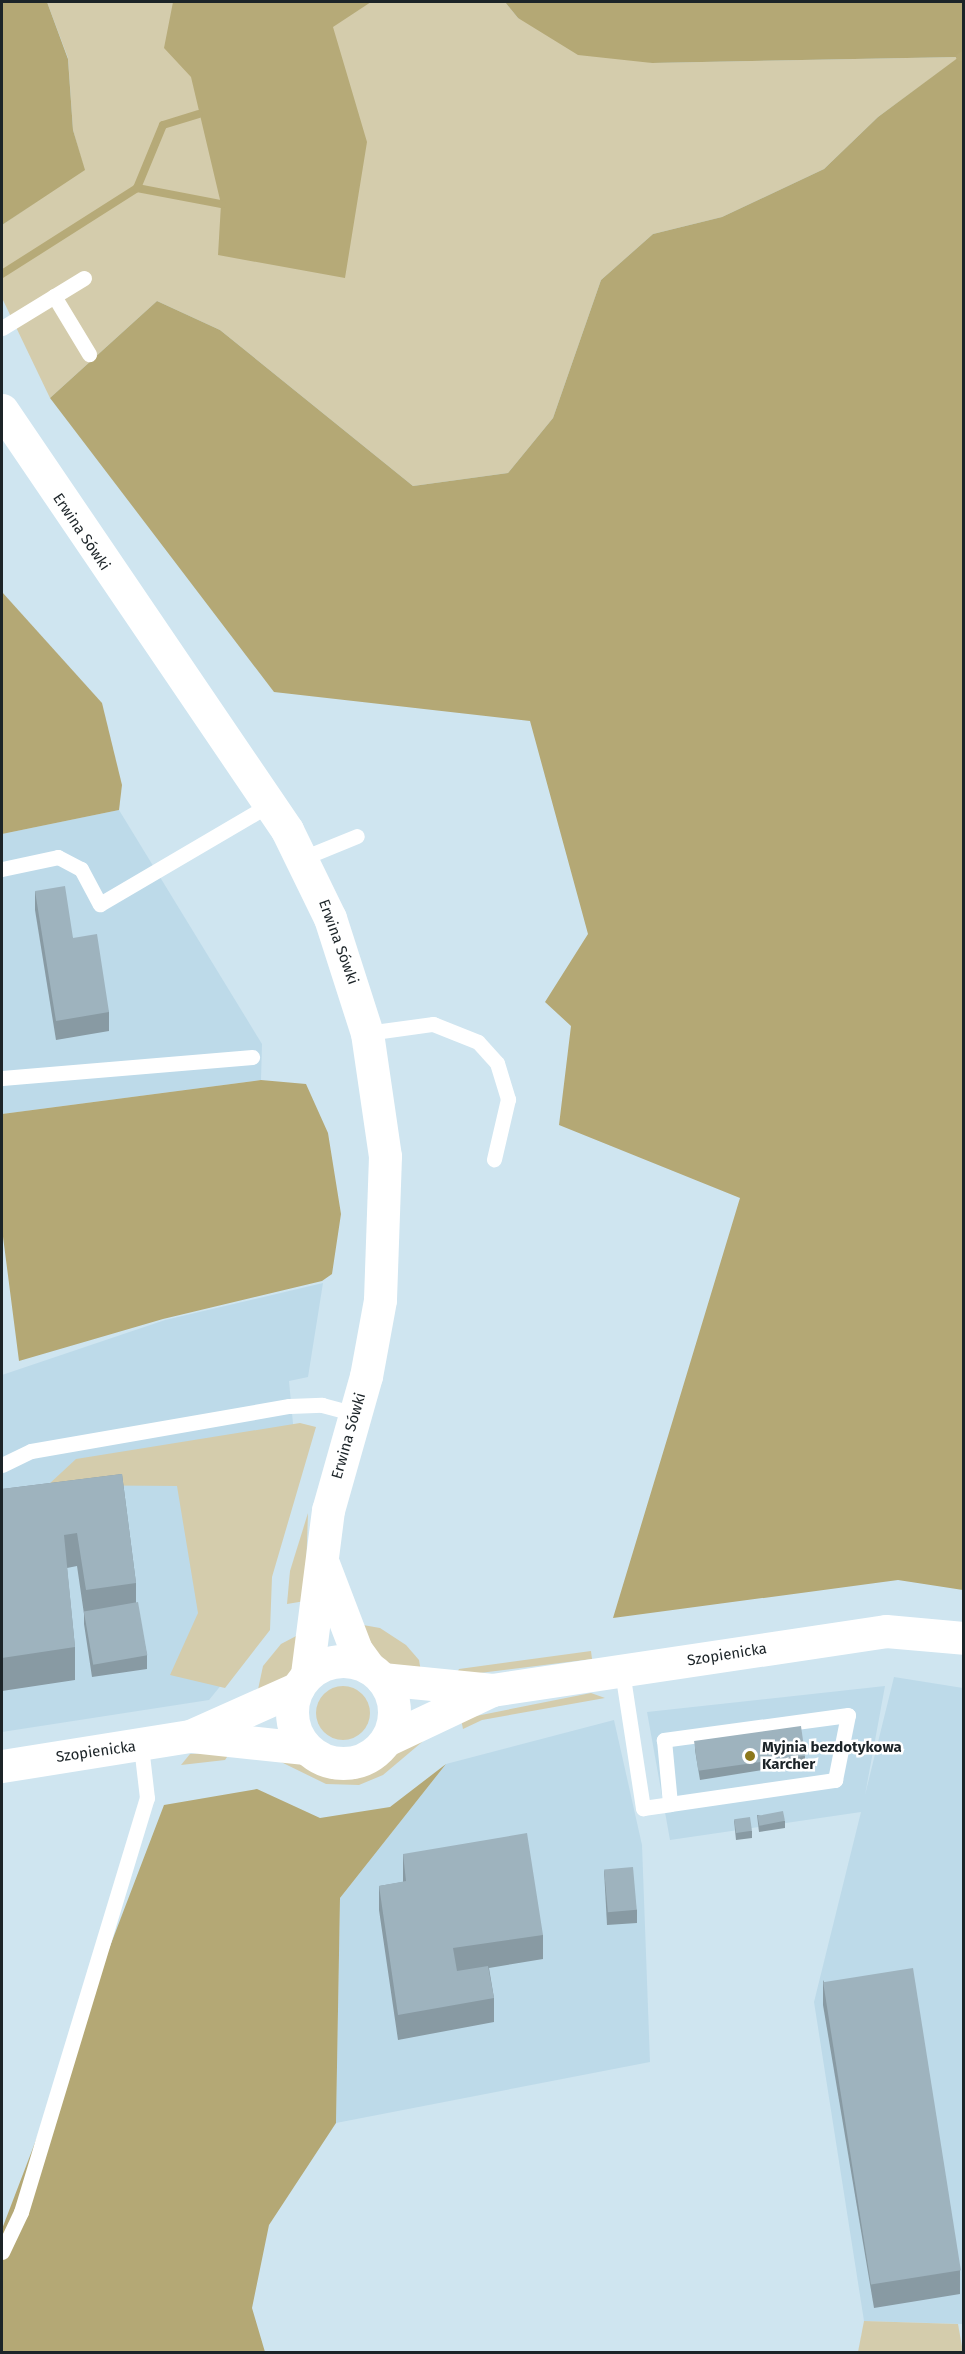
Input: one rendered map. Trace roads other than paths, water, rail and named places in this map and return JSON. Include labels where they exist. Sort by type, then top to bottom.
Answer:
[{"type":"street","name":"Erwina Sówki","points":[[2,410],[272,803],[303,858],[344,954],[367,1033],[382,1122],[385,1221],[378,1318],[356,1414],[328,1510],[302,1682]]},
{"type":"street","name":"Erwina Sówki","points":[[322,1561],[356,1650],[376,1674]]},
{"type":"street","name":"Szopienicka","points":[[376,1674],[492,1690],[886,1631],[963,1638]]},
{"type":"street","points":[[337,1661],[376,1674],[394,1710],[386,1740],[363,1760],[348,1764],[318,1757],[305,1748],[292,1721],[302,1682],[337,1661]]},
{"type":"street","name":"Szopienicka","points":[[2,1766],[141,1746],[190,1736],[302,1682]]},
{"type":"street","name":"Szopienicka","points":[[386,1740],[492,1690]]},
{"type":"street","name":"Szopienicka","points":[[190,1736],[305,1748]]},
{"type":"lane","points":[[2,328],[84,278]]},
{"type":"lane","points":[[54,296],[89,354]]},
{"type":"lane","points":[[2,869],[58,857],[81,869],[100,904],[272,803]]},
{"type":"lane","points":[[303,858],[357,836]]},
{"type":"lane","points":[[367,1033],[433,1024],[478,1042],[497,1063],[508,1099],[507,1123],[494,1159]]},
{"type":"lane","points":[[2,1078],[252,1057]]},
{"type":"lane","points":[[2,1465],[31,1451],[289,1406],[322,1405],[356,1414]]},
{"type":"lane","points":[[622,1671],[643,1808],[835,1780],[848,1715],[664,1740],[670,1804]]},
{"type":"lane","points":[[2,2252],[21,2212],[147,1798],[141,1746]]},
{"type":"waterway","points":[[960,57],[964,55]]},
{"type":"waterway","points":[[2,274],[137,188],[163,125],[198,114]]},
{"type":"waterway","points":[[137,188],[221,204]]},
{"type":"place","name":"Myjnia bezdotykowa Karcher","points":[[750,1756]]}]
